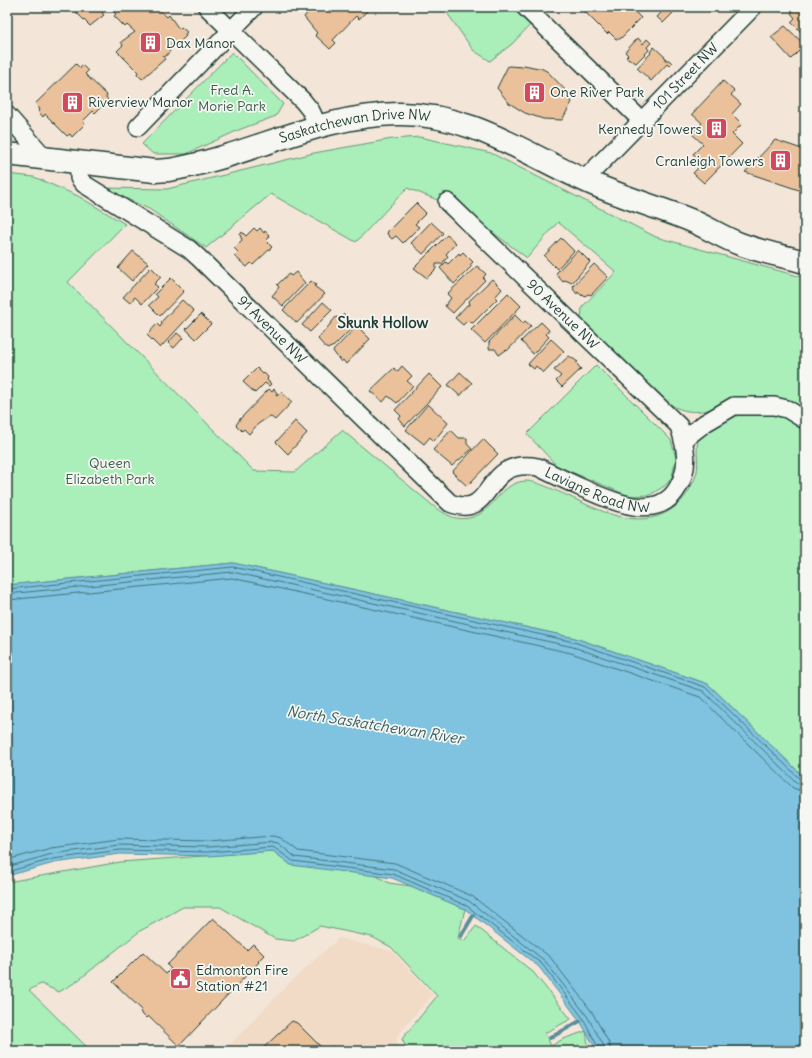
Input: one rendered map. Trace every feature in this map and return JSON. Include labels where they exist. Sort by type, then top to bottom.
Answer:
[{"type":"main road","name":"Saskatchewan Drive NW","points":[[7,154],[155,171],[183,168],[318,126],[367,117],[399,114],[463,122],[515,145],[584,180],[689,220],[740,244],[805,262]]},
{"type":"main road","name":"Saskatchewan Drive NW","points":[[689,220],[741,229],[805,246]]},
{"type":"street","points":[[207,7],[303,101],[311,111],[318,126]]},
{"type":"street","points":[[138,127],[254,7]]},
{"type":"street","points":[[525,7],[642,121]]},
{"type":"street","name":"101 Street NW","points":[[584,180],[753,7]]},
{"type":"street","points":[[7,115],[45,158]]},
{"type":"street","name":"91 Avenue NW","points":[[79,162],[79,178],[84,184],[189,249],[443,498],[457,506],[465,506]]},
{"type":"street","name":"90 Avenue NW","points":[[447,202],[681,433]]},
{"type":"street","points":[[681,433],[705,423],[734,406],[774,406],[787,409],[805,420]]},
{"type":"street","name":"Lavigne Road NW","points":[[465,506],[479,501],[500,473],[513,467],[528,465],[538,467],[610,500],[631,506],[650,506],[659,504],[673,495],[682,481],[686,470],[686,460],[681,433]]},
{"type":"shaded area","points":[[339,938],[392,951],[433,995],[396,1037],[400,1051],[224,1051],[290,982]]},
{"type":"green space","points":[[443,7],[516,7],[532,23],[512,44],[490,61],[473,50]]},
{"type":"green space","name":"Fred A. Morie Park","points":[[232,52],[283,104],[276,116],[241,129],[186,154],[153,154],[142,144]]},
{"type":"green space","name":"Queen Elizabeth Park","points":[[420,137],[491,153],[656,237],[805,278],[805,778],[708,684],[575,638],[233,563],[7,585],[7,174],[34,177],[78,196],[125,224],[68,282],[254,471],[295,472],[342,430],[437,509],[456,518],[468,518],[478,515],[507,488],[515,483],[525,481],[541,484],[593,508],[632,519],[645,519],[658,516],[681,502],[689,491],[697,473],[697,447],[699,437],[741,412],[742,398],[714,408],[697,412],[679,409],[670,404],[581,320],[582,307],[616,272],[558,222],[527,258],[463,210],[407,188],[356,242],[271,194],[206,248],[149,209],[103,188],[167,189],[314,153],[392,139]]},
{"type":"green space","points":[[596,365],[671,440],[676,458],[672,477],[666,485],[650,495],[631,496],[557,466],[527,434]]},
{"type":"green space","points":[[273,851],[291,865],[350,870],[375,875],[389,883],[411,886],[465,909],[458,938],[464,941],[476,926],[533,972],[571,1019],[545,1033],[551,1046],[563,1039],[586,1031],[589,1051],[408,1051],[402,1039],[437,996],[391,947],[372,937],[320,926],[294,941],[275,939],[220,907],[183,907],[140,931],[76,982],[59,992],[41,984],[29,990],[91,1051],[7,1051],[7,882],[120,862]]},
{"type":"water","name":"North Saskatchewan River","points":[[233,563],[575,638],[708,684],[805,778],[805,1051],[597,1051],[580,1021],[539,967],[465,909],[392,878],[291,865],[273,851],[209,856],[120,854],[54,863],[7,876],[7,585]]},
{"type":"building","points":[[7,7],[14,7],[7,15]]},
{"type":"building","points":[[71,7],[108,7],[102,13],[104,15],[90,26]]},
{"type":"building","name":"Dax Manor","points":[[109,7],[156,7],[167,17],[169,15],[179,29],[181,27],[187,32],[185,34],[186,36],[175,47],[173,44],[168,49],[170,51],[165,57],[162,56],[165,59],[142,79],[137,74],[138,72],[117,51],[123,45],[121,42],[135,32],[127,25],[125,27],[114,16],[116,14]]},
{"type":"building","points":[[319,7],[371,7],[359,19],[356,16],[333,40],[336,43],[330,49],[315,35],[317,33],[304,17],[310,10],[313,13]]},
{"type":"building","points":[[580,7],[630,7],[641,18],[620,39],[616,39],[609,32],[607,34]]},
{"type":"building","points":[[667,7],[673,13],[663,23],[657,17]]},
{"type":"building","points":[[804,7],[805,36],[791,22],[795,18],[791,13],[796,8],[799,11]]},
{"type":"building","points":[[785,26],[805,45],[791,59],[771,37]]},
{"type":"building","points":[[638,38],[643,44],[647,39],[651,43],[647,47],[649,50],[636,63],[626,57],[628,55],[625,52]]},
{"type":"building","points":[[654,47],[666,58],[665,60],[669,60],[672,63],[669,66],[667,64],[651,81],[637,68],[651,53],[650,52]]},
{"type":"building","name":"Riverview Manor","points":[[76,64],[80,68],[82,65],[88,71],[85,74],[107,95],[106,97],[108,100],[95,113],[93,111],[83,121],[85,124],[72,137],[70,134],[67,136],[45,114],[43,117],[38,111],[40,109],[35,104]]},
{"type":"building","name":"One River Park","points":[[524,65],[543,69],[548,72],[571,96],[569,98],[572,102],[562,120],[543,119],[525,113],[509,103],[497,88],[508,66],[523,67]]},
{"type":"building","name":"Kennedy Towers","points":[[723,81],[734,91],[731,95],[741,104],[732,114],[742,124],[732,134],[742,144],[704,183],[693,173],[703,163],[693,154],[703,144],[692,134],[702,123],[692,114]]},
{"type":"building","name":"Cranleigh Towers","points":[[775,140],[805,150],[805,192],[745,172]]},
{"type":"building","points":[[416,203],[426,213],[415,224],[419,227],[403,243],[396,236],[392,239],[387,234],[388,231]]},
{"type":"building","points":[[431,222],[443,233],[423,254],[411,243]]},
{"type":"building","points":[[254,228],[257,231],[260,228],[264,233],[265,231],[270,236],[266,241],[272,247],[253,265],[251,263],[247,267],[234,256],[238,252],[234,248],[242,240],[240,235],[242,232],[246,236]]},
{"type":"building","points":[[447,235],[456,243],[446,254],[448,256],[442,264],[436,264],[436,269],[427,278],[414,268]]},
{"type":"building","points":[[561,238],[574,251],[557,269],[544,256]]},
{"type":"building","points":[[578,250],[590,262],[572,283],[565,280],[563,282],[556,274]]},
{"type":"building","points":[[133,251],[148,263],[132,281],[118,268]]},
{"type":"building","points":[[463,252],[473,262],[470,265],[472,266],[454,284],[440,268],[446,262],[448,264],[459,253],[460,255]]},
{"type":"building","points":[[594,264],[608,277],[591,295],[588,294],[585,296],[583,294],[582,296],[578,292],[577,294],[573,289],[573,286]]},
{"type":"building","points":[[477,266],[486,274],[483,278],[485,280],[453,313],[445,306],[451,298],[447,294]]},
{"type":"building","points":[[151,267],[161,277],[154,284],[158,287],[142,304],[135,297],[130,303],[123,297]]},
{"type":"building","points":[[296,272],[305,283],[283,306],[272,296],[279,287],[277,285],[283,279],[289,274],[291,276]]},
{"type":"building","points":[[171,278],[184,291],[160,316],[149,305],[158,297],[155,294]]},
{"type":"building","points":[[492,279],[502,289],[495,297],[497,299],[473,323],[467,321],[463,325],[455,318],[467,305],[470,305],[469,301]]},
{"type":"building","points":[[311,281],[316,285],[314,286],[325,294],[297,323],[283,310]]},
{"type":"building","points":[[508,293],[521,306],[485,343],[471,330]]},
{"type":"building","points":[[182,300],[194,311],[160,348],[147,335],[157,324],[160,327],[162,324],[161,322]]},
{"type":"building","points":[[323,302],[332,310],[310,332],[302,325]]},
{"type":"building","points":[[201,314],[211,324],[196,339],[186,329]]},
{"type":"building","points":[[344,314],[351,321],[347,325],[351,329],[334,346],[327,349],[318,339],[336,317],[340,318]]},
{"type":"building","points":[[515,315],[523,323],[525,321],[531,326],[507,351],[506,350],[499,355],[495,349],[489,349],[489,342]]},
{"type":"building","points":[[541,322],[549,330],[546,334],[549,337],[533,354],[521,341]]},
{"type":"building","points":[[357,326],[370,339],[346,364],[343,360],[341,362],[333,351]]},
{"type":"building","points":[[177,333],[183,338],[174,348],[168,343]]},
{"type":"building","points":[[551,339],[564,351],[543,373],[536,366],[534,369],[528,364]]},
{"type":"building","points":[[569,356],[578,362],[576,363],[581,369],[562,387],[556,381],[561,376],[554,370]]},
{"type":"building","points":[[402,366],[412,376],[407,381],[413,386],[397,403],[388,396],[383,402],[370,391],[394,368],[397,372]]},
{"type":"building","points":[[257,368],[268,377],[267,380],[271,384],[269,386],[265,383],[255,393],[243,382]]},
{"type":"building","points":[[460,372],[472,383],[460,396],[448,385]]},
{"type":"building","points":[[429,374],[442,387],[405,426],[399,419],[401,416],[395,410]]},
{"type":"building","points":[[269,389],[272,392],[274,389],[277,396],[281,392],[292,402],[275,420],[270,416],[258,424],[249,434],[244,429],[242,431],[236,425]]},
{"type":"building","points":[[428,404],[448,423],[434,441],[430,437],[424,444],[406,430]]},
{"type":"building","points":[[295,421],[307,433],[288,454],[276,442]]},
{"type":"building","points":[[451,430],[459,438],[467,438],[467,444],[472,449],[452,466],[433,450]]},
{"type":"building","points":[[483,439],[498,454],[467,486],[452,472]]},
{"type":"building","name":"Edmonton Fire Station #21","points":[[213,918],[247,950],[253,944],[264,955],[179,1046],[148,1016],[146,1018],[140,1012],[142,1010],[113,982],[143,952],[166,974],[171,969],[167,965]]},
{"type":"building","points":[[292,1021],[297,1023],[325,1051],[260,1051]]},
{"type":"building","points":[[332,1046],[337,1051],[327,1051]]},
{"type":"waterway","points":[[461,936],[473,916]]},
{"type":"waterway","points":[[550,1038],[580,1021]]},
{"type":"place","name":"Dax Manor","points":[[150,43]]},
{"type":"place","name":"One River Park","points":[[534,92]]},
{"type":"place","name":"Riverview Manor","points":[[72,102]]},
{"type":"place","name":"Kennedy Towers","points":[[717,129]]},
{"type":"place","name":"Cranleigh Towers","points":[[780,161]]},
{"type":"place","name":"Edmonton Fire Station #21","points":[[181,978]]},
{"type":"district","name":"Skunk Hollow","points":[[383,323]]}]
